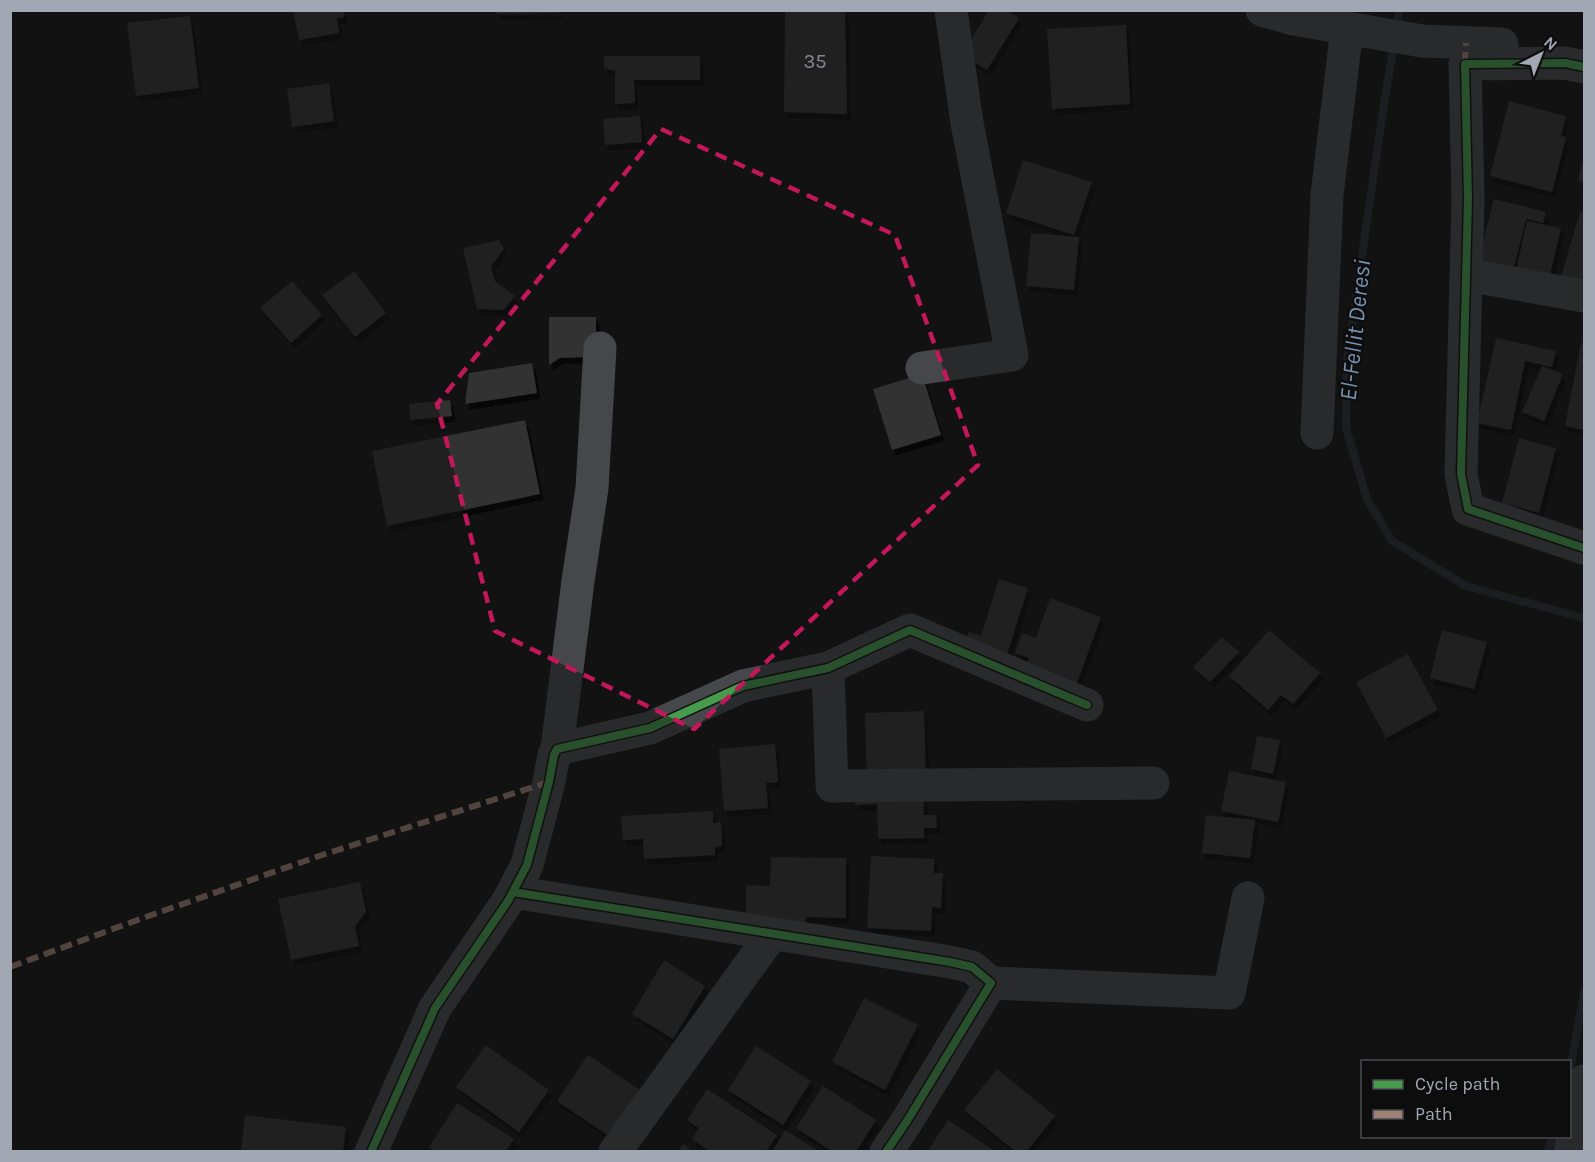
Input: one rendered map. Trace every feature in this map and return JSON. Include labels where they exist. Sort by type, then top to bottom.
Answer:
[{"type":"street","points":[[922,368],[1012,354],[967,123],[951,10]]},
{"type":"street","points":[[1262,10],[1294,19],[1414,40],[1465,54],[1565,63],[1584,67]]},
{"type":"street","points":[[1317,433],[1327,195],[1361,31]]},
{"type":"street","points":[[1465,54],[1567,44],[1584,48]]},
{"type":"street","points":[[1465,54],[1468,199],[1461,474],[1468,509],[1584,548]]},
{"type":"street","points":[[1467,275],[1584,296]]},
{"type":"street","points":[[371,1152],[435,1008],[513,892],[527,865],[557,749],[592,488],[600,348]]},
{"type":"street","points":[[557,749],[650,728],[743,686],[828,668],[910,630],[1087,705]]},
{"type":"street","points":[[828,668],[832,786],[1153,783]]},
{"type":"street","points":[[513,892],[950,962],[972,967],[991,983],[1229,993],[1248,898]]},
{"type":"street","points":[[615,1152],[772,934]]},
{"type":"street","points":[[886,1152],[991,983]]},
{"type":"street","points":[[1570,1152],[1584,1081]]},
{"type":"highlighted area","points":[[661,129],[895,235],[978,465],[694,729],[495,631],[437,404]]},
{"type":"building","points":[[293,10],[343,10],[344,17],[337,18],[339,33],[299,40]]},
{"type":"building","points":[[496,10],[559,10],[559,13],[496,14]]},
{"type":"building","points":[[785,10],[845,10],[847,114],[784,112]]},
{"type":"building","points":[[989,10],[1007,10],[1019,18],[987,70],[962,55]]},
{"type":"building","points":[[190,16],[199,88],[136,96],[127,23]]},
{"type":"building","points":[[1126,25],[1130,104],[1052,109],[1047,29]]},
{"type":"building","points":[[604,56],[700,56],[700,80],[634,80],[635,103],[615,104],[615,71],[604,68]]},
{"type":"building","points":[[329,83],[334,121],[292,127],[287,89]]},
{"type":"building","points":[[1509,101],[1566,116],[1561,136],[1566,137],[1552,192],[1490,176]]},
{"type":"building","points":[[640,116],[642,142],[605,145],[603,119]]},
{"type":"building","points":[[1584,158],[1584,182],[1578,180]]},
{"type":"building","points":[[1023,160],[1092,182],[1074,235],[1006,213]]},
{"type":"building","points":[[1494,199],[1546,212],[1543,223],[1526,219],[1513,271],[1478,262]]},
{"type":"building","points":[[1580,211],[1584,212],[1584,291],[1559,284]]},
{"type":"building","points":[[1527,221],[1561,228],[1548,283],[1515,275]]},
{"type":"building","points":[[1031,233],[1079,237],[1074,290],[1026,286]]},
{"type":"building","points":[[499,240],[504,249],[491,266],[495,281],[515,296],[504,310],[477,309],[463,248]]},
{"type":"building","points":[[354,271],[386,313],[355,337],[322,295]]},
{"type":"building","points":[[292,281],[322,315],[291,343],[260,308]]},
{"type":"building","points":[[549,317],[596,317],[596,345],[588,357],[560,358],[549,365]]},
{"type":"building","points":[[1496,338],[1556,351],[1552,367],[1525,361],[1511,430],[1477,423]]},
{"type":"building","points":[[1581,343],[1584,343],[1584,430],[1565,426]]},
{"type":"building","points":[[532,363],[537,393],[465,404],[469,373]]},
{"type":"building","points":[[1542,366],[1563,374],[1544,421],[1522,412]]},
{"type":"building","points":[[922,374],[941,435],[892,450],[873,389]]},
{"type":"building","points":[[450,400],[452,416],[410,420],[409,404]]},
{"type":"building","points":[[525,420],[540,494],[387,526],[372,451]]},
{"type":"building","points":[[1519,438],[1556,448],[1539,513],[1502,503]]},
{"type":"building","points":[[999,579],[1028,588],[1006,658],[965,644],[969,632],[981,636]]},
{"type":"building","points":[[1050,598],[1101,617],[1077,683],[1026,665],[1029,658],[1015,653],[1022,633],[1036,638]]},
{"type":"building","points":[[1269,630],[1320,673],[1293,704],[1281,695],[1268,710],[1229,676]]},
{"type":"building","points":[[1442,630],[1487,642],[1474,689],[1430,678]]},
{"type":"building","points":[[1222,637],[1239,652],[1210,682],[1193,667]]},
{"type":"building","points":[[1408,654],[1438,710],[1386,738],[1356,682]]},
{"type":"building","points":[[924,711],[926,781],[867,782],[865,713]]},
{"type":"building","points":[[1257,736],[1280,740],[1273,774],[1251,769]]},
{"type":"building","points":[[775,744],[778,782],[766,783],[768,808],[724,811],[719,749]]},
{"type":"building","points":[[1229,771],[1286,782],[1278,822],[1221,811]]},
{"type":"building","points":[[923,793],[924,815],[936,815],[937,828],[924,828],[924,838],[878,839],[877,804],[855,805],[855,794]]},
{"type":"building","points":[[713,811],[713,823],[721,822],[722,846],[715,847],[715,855],[644,859],[643,839],[623,840],[621,816]]},
{"type":"building","points":[[1206,815],[1255,820],[1250,858],[1202,853]]},
{"type":"building","points":[[871,856],[934,859],[934,873],[943,873],[941,908],[932,907],[931,931],[867,928]]},
{"type":"building","points":[[771,857],[846,858],[846,918],[806,917],[806,928],[746,916],[746,885],[770,886]]},
{"type":"building","points":[[360,882],[366,912],[355,926],[359,946],[291,960],[278,899]]},
{"type":"building","points":[[664,960],[705,986],[673,1039],[632,1014]]},
{"type":"building","points":[[864,998],[918,1025],[885,1090],[832,1062]]},
{"type":"building","points":[[486,1045],[549,1090],[519,1132],[456,1087]]},
{"type":"building","points":[[756,1046],[811,1081],[783,1125],[728,1090]]},
{"type":"building","points":[[588,1055],[646,1094],[615,1140],[557,1101]]},
{"type":"building","points":[[997,1069],[1055,1116],[1026,1152],[1016,1152],[964,1110]]},
{"type":"building","points":[[823,1086],[876,1120],[856,1152],[833,1152],[796,1128]]},
{"type":"building","points":[[707,1089],[777,1135],[766,1152],[710,1152],[692,1139],[699,1128],[687,1120]]},
{"type":"building","points":[[457,1103],[514,1139],[505,1152],[435,1152],[429,1147]]},
{"type":"building","points":[[245,1115],[346,1127],[343,1152],[241,1152]]},
{"type":"building","points":[[948,1120],[996,1152],[927,1152]]},
{"type":"building","points":[[785,1130],[820,1152],[772,1152]]},
{"type":"building","points":[[684,1144],[693,1152],[677,1152]]},
{"type":"waterway","name":"El-Fellit Deresi","points":[[1396,31],[1399,10]]},
{"type":"waterway","name":"El-Fellit Deresi","points":[[1394,44],[1347,360],[1346,428],[1367,499],[1392,541],[1466,586],[1584,618]]},
{"type":"waterway","name":"El-Fellit Deresi","points":[[1571,1064],[1584,993]]},
{"type":"waterway","name":"El-Fellit Deresi","points":[[1547,1152],[1552,1138]]},
{"type":"marked path","points":[[1465,64],[1466,43]]},
{"type":"marked path","points":[[10,967],[322,855],[549,782]]},
{"type":"cycle path","points":[[1584,67],[1565,63],[1465,64],[1468,199],[1461,474],[1468,509],[1584,548]]},
{"type":"cycle path","points":[[371,1152],[435,1008],[508,901],[527,865],[557,749],[650,728],[743,686],[828,668],[910,630],[1087,705]]},
{"type":"cycle path","points":[[513,892],[972,967],[991,983],[886,1152]]}]
